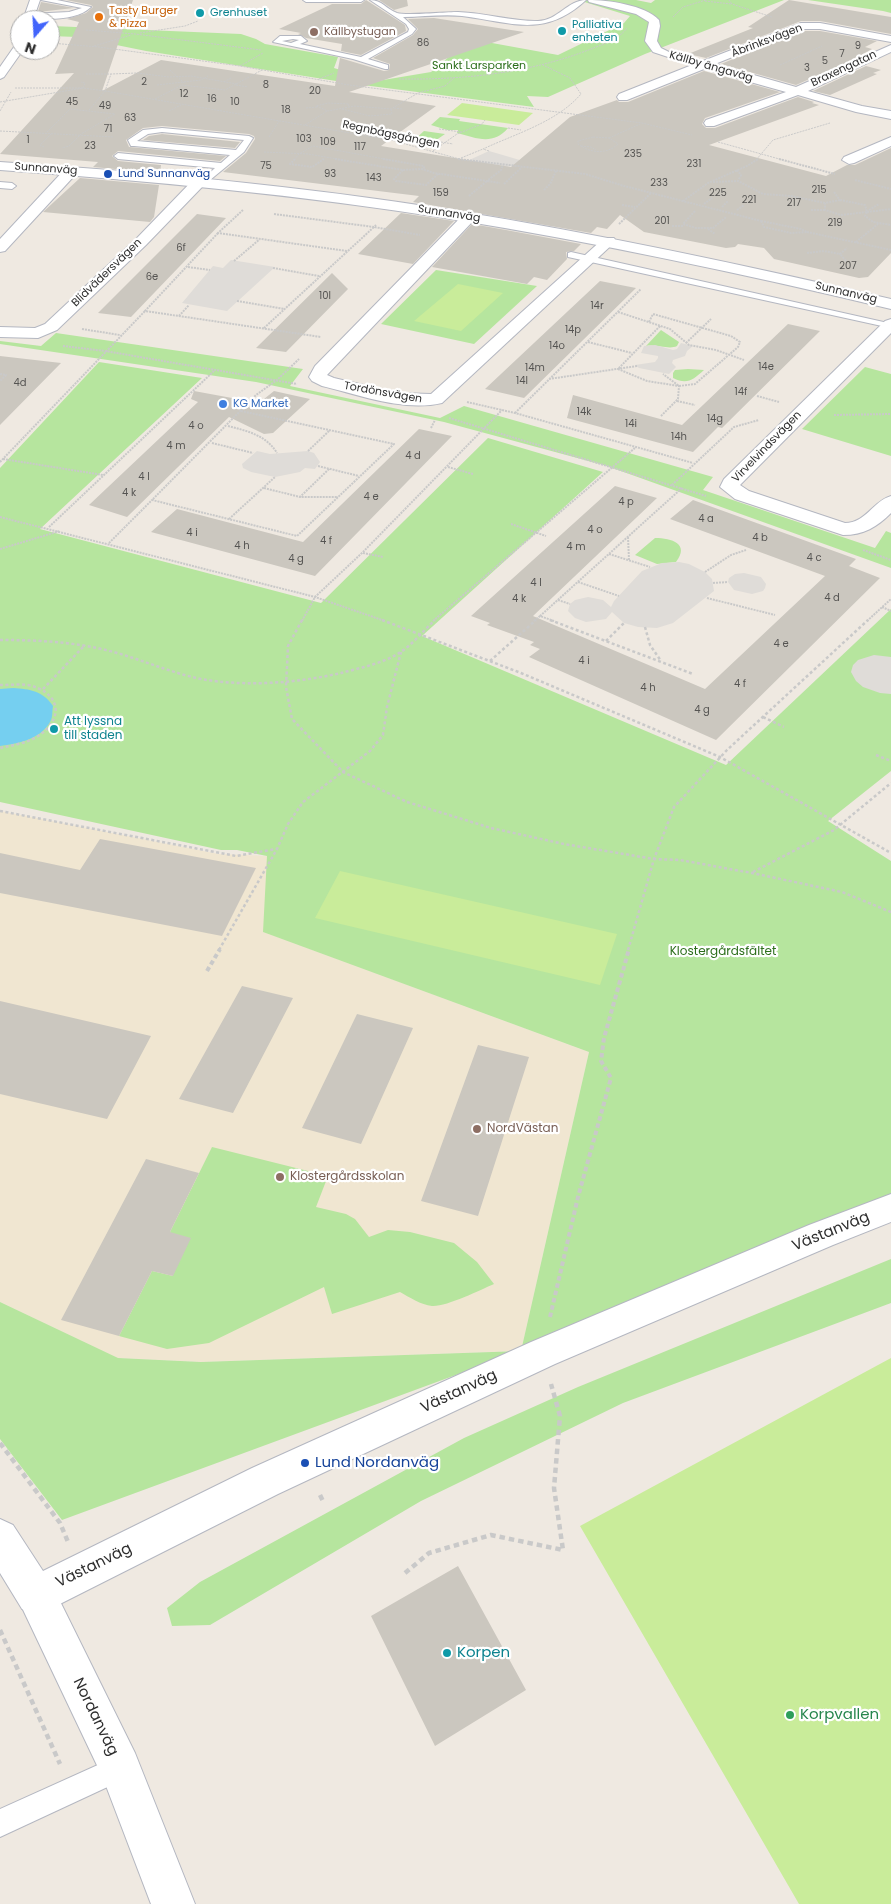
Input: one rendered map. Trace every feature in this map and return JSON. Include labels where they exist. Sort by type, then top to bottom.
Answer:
[{"type":"street","points":[[593,0],[640,12],[654,20]]},
{"type":"street","name":"Källby ängaväg","points":[[654,20],[655,26],[651,41],[657,50],[704,66],[860,109],[888,114]]},
{"type":"street","name":"Åbrinksvägen","points":[[623,97],[801,26],[809,25],[891,39]]},
{"type":"street","name":"Braxengatan","points":[[710,123],[797,91],[891,48]]},
{"type":"street","points":[[0,75],[10,60]]},
{"type":"street","points":[[850,160],[891,140]]},
{"type":"street","name":"Sunnanväg","points":[[0,166],[201,182],[333,197],[612,235],[891,304]]},
{"type":"street","points":[[0,248],[71,171]]},
{"type":"street","name":"Blidvädersvägen","points":[[0,332],[38,333],[53,325],[201,182]]},
{"type":"street","name":"Tordönsvägen","points":[[469,217],[318,373],[318,377],[328,382],[401,398],[424,401],[436,399],[612,235]]},
{"type":"street","name":"Virvelvindsvägen","points":[[889,325],[731,483],[730,488],[742,495],[843,529],[852,530],[864,526],[891,502]]},
{"type":"street","name":"Västanväg","points":[[36,1595],[265,1481],[543,1353],[821,1235],[891,1208]]},
{"type":"street","name":"Nordanväg","points":[[0,1538],[36,1595],[120,1768],[173,1904]]},
{"type":"lane","points":[[44,0],[88,7],[85,10],[60,15]]},
{"type":"lane","points":[[306,0],[361,0]]},
{"type":"lane","points":[[362,60],[413,30],[408,23],[374,0]]},
{"type":"lane","points":[[397,15],[460,14],[511,22],[542,23],[554,19],[583,0]]},
{"type":"lane","points":[[292,44],[355,57],[385,67]]},
{"type":"lane","points":[[201,182],[237,153],[249,141],[249,138],[162,130],[146,132],[132,140],[134,144],[237,153]]},
{"type":"lane","points":[[118,156],[222,166]]},
{"type":"lane","points":[[0,185],[12,186]]},
{"type":"lane","points":[[571,255],[889,325]]},
{"type":"lane","points":[[0,1823],[72,1792],[120,1768]]},
{"type":"path","points":[[396,78],[492,74],[542,65],[580,54],[624,33],[628,26],[637,22],[672,18],[683,7],[706,0]]},
{"type":"path","points":[[729,0],[732,4]]},
{"type":"path","points":[[702,1],[732,4],[769,16],[809,25]]},
{"type":"path","points":[[92,46],[135,34],[185,26],[198,21]]},
{"type":"path","points":[[84,30],[135,34],[266,51],[240,66]]},
{"type":"path","points":[[60,44],[92,46],[240,66],[349,85],[642,123],[698,137]]},
{"type":"path","points":[[460,158],[483,149],[559,112],[578,100],[581,94],[570,78],[559,71],[542,65]]},
{"type":"path","points":[[170,70],[188,86]]},
{"type":"path","points":[[173,84],[225,90],[262,70]]},
{"type":"path","points":[[86,74],[137,73],[169,77],[204,78],[248,86]]},
{"type":"path","points":[[89,110],[105,91],[112,74]]},
{"type":"path","points":[[156,85],[173,84],[208,76]]},
{"type":"path","points":[[169,77],[173,84]]},
{"type":"path","points":[[392,109],[418,93],[445,86],[455,77]]},
{"type":"path","points":[[224,82],[231,78]]},
{"type":"path","points":[[0,102],[83,88],[85,83],[81,82]]},
{"type":"path","points":[[154,100],[182,85]]},
{"type":"path","name":"Regnbågsgången","points":[[14,88],[83,88],[105,91],[391,140],[467,160],[585,174],[761,221],[802,228],[806,232]]},
{"type":"path","points":[[225,90],[229,96]]},
{"type":"path","points":[[321,99],[323,103]]},
{"type":"path","points":[[317,107],[323,103],[349,104],[348,106]]},
{"type":"path","points":[[304,125],[328,111],[348,106],[402,109]]},
{"type":"path","points":[[306,108],[317,107],[328,111]]},
{"type":"path","points":[[47,132],[69,108],[118,114]]},
{"type":"path","points":[[342,109],[370,116],[381,116],[392,114],[392,109]]},
{"type":"path","points":[[57,148],[69,146],[81,134],[115,114]]},
{"type":"path","points":[[381,116],[387,120]]},
{"type":"path","points":[[433,152],[462,132],[482,124],[485,120]]},
{"type":"path","points":[[268,138],[279,121]]},
{"type":"path","points":[[609,138],[617,142],[618,144],[615,148],[596,151],[591,147],[580,146],[578,142],[584,138],[609,138],[642,123]]},
{"type":"path","points":[[435,132],[440,128],[462,132]]},
{"type":"path","points":[[508,128],[521,130]]},
{"type":"path","points":[[0,131],[81,134],[132,140]]},
{"type":"path","points":[[50,148],[40,145],[52,133]]},
{"type":"path","points":[[435,141],[453,144]]},
{"type":"path","points":[[717,142],[836,175]]},
{"type":"path","points":[[324,158],[312,167],[290,164],[299,154],[313,146],[424,166],[424,169]]},
{"type":"path","points":[[483,149],[488,151]]},
{"type":"path","points":[[260,151],[319,156],[403,170],[424,169],[500,183]]},
{"type":"path","points":[[682,201],[710,182],[764,155]]},
{"type":"path","points":[[468,197],[501,170],[503,165]]},
{"type":"path","points":[[504,184],[522,167]]},
{"type":"path","points":[[403,170],[394,179],[396,181],[426,184],[438,173]]},
{"type":"path","points":[[737,170],[741,175],[738,181]]},
{"type":"path","points":[[544,190],[550,184],[556,171]]},
{"type":"path","points":[[855,180],[891,190]]},
{"type":"path","points":[[710,182],[738,181],[756,192],[826,203],[839,199],[858,202],[865,205],[867,212],[865,216],[879,224],[891,225]]},
{"type":"path","points":[[834,192],[839,199]]},
{"type":"path","points":[[612,235],[635,208],[651,193]]},
{"type":"path","points":[[704,204],[712,198]]},
{"type":"path","points":[[722,207],[728,201]]},
{"type":"path","points":[[825,210],[826,203]]},
{"type":"path","points":[[867,212],[879,204]]},
{"type":"path","points":[[622,205],[635,208]]},
{"type":"path","points":[[736,210],[744,205]]},
{"type":"path","points":[[0,462],[241,209],[250,210]]},
{"type":"path","points":[[811,210],[825,210],[841,216],[856,216],[880,209],[891,209]]},
{"type":"path","points":[[687,226],[683,222],[695,211]]},
{"type":"path","points":[[268,213],[374,227],[427,237]]},
{"type":"path","points":[[672,226],[713,228],[726,216]]},
{"type":"path","name":"Regnbågsgången","points":[[761,221],[764,227],[791,233],[806,232],[891,250]]},
{"type":"path","points":[[263,328],[378,223]]},
{"type":"path","points":[[855,242],[879,224]]},
{"type":"path","points":[[708,228],[715,234]]},
{"type":"path","points":[[218,233],[347,251]]},
{"type":"path","points":[[234,261],[260,239]]},
{"type":"path","points":[[840,254],[847,248]]},
{"type":"path","points":[[807,253],[824,251],[840,254],[846,261]]},
{"type":"path","points":[[187,267],[210,270]]},
{"type":"path","points":[[273,268],[320,276]]},
{"type":"path","points":[[515,413],[657,273]]},
{"type":"path","points":[[237,301],[285,308]]},
{"type":"path","points":[[178,316],[190,305]]},
{"type":"path","points":[[145,311],[321,337]]},
{"type":"path","points":[[618,312],[670,330],[685,343],[716,350],[744,360]]},
{"type":"path","points":[[618,369],[647,380],[679,386],[695,384],[740,345],[738,340],[731,336],[648,312]]},
{"type":"path","points":[[649,322],[653,314]]},
{"type":"path","points":[[685,343],[710,320]]},
{"type":"path","points":[[53,325],[121,335]]},
{"type":"path","points":[[618,369],[660,326]]},
{"type":"path","points":[[587,342],[632,353]]},
{"type":"path","points":[[57,345],[195,366]]},
{"type":"path","points":[[638,347],[644,348]]},
{"type":"path","points":[[549,379],[637,366]]},
{"type":"path","points":[[48,528],[215,369]]},
{"type":"path","points":[[0,374],[6,375],[0,380]]},
{"type":"path","points":[[663,374],[679,386]]},
{"type":"path","points":[[108,543],[211,443],[256,395],[276,380]]},
{"type":"path","points":[[661,416],[677,401],[679,386]]},
{"type":"path","points":[[441,395],[515,413],[693,464],[672,485]]},
{"type":"path","points":[[758,396],[781,403]]},
{"type":"path","points":[[677,401],[695,405]]},
{"type":"path","points":[[502,410],[315,597],[288,646],[286,680],[292,719],[343,772],[407,802],[491,828],[564,844],[654,859],[680,860],[842,892],[891,912]]},
{"type":"path","points":[[152,500],[297,536],[394,444],[241,411]]},
{"type":"path","points":[[832,415],[891,414]]},
{"type":"path","points":[[227,426],[254,433],[270,442],[278,453]]},
{"type":"path","points":[[486,428],[708,496]]},
{"type":"path","points":[[308,451],[330,430]]},
{"type":"path","points":[[211,443],[253,453]]},
{"type":"path","points":[[0,640],[52,640],[85,645],[134,658],[176,673],[209,680],[248,682],[286,680],[314,678],[349,672],[401,652],[420,632],[616,468],[636,447]]},
{"type":"path","points":[[3,459],[104,475]]},
{"type":"path","points":[[318,466],[360,477]]},
{"type":"path","points":[[447,467],[473,474]]},
{"type":"path","points":[[300,497],[329,469]]},
{"type":"path","points":[[229,519],[275,477]]},
{"type":"path","points":[[263,488],[300,497],[338,497]]},
{"type":"path","points":[[490,661],[682,488]]},
{"type":"path","points":[[0,517],[315,597],[420,632],[720,757],[891,853]]},
{"type":"path","points":[[511,524],[546,536]]},
{"type":"path","points":[[0,549],[60,531]]},
{"type":"path","points":[[628,537],[629,560]]},
{"type":"path","points":[[858,548],[891,560]]},
{"type":"path","points":[[705,572],[730,555],[746,550]]},
{"type":"path","points":[[362,552],[383,557]]},
{"type":"path","points":[[609,554],[650,567]]},
{"type":"path","points":[[578,582],[619,596]]},
{"type":"path","points":[[713,583],[728,582]]},
{"type":"path","points":[[707,598],[775,615]]},
{"type":"path","points":[[405,1573],[429,1554],[491,1535],[563,1550],[554,1488],[560,1416],[543,1353],[561,1264],[588,1154],[611,1078],[601,1061],[604,1038],[654,859],[674,807],[720,757],[891,599]]},
{"type":"path","points":[[558,600],[570,604]]},
{"type":"path","points":[[882,607],[891,611]]},
{"type":"path","points":[[540,616],[693,674]]},
{"type":"path","points":[[606,641],[624,623]]},
{"type":"path","points":[[645,627],[650,644],[661,662]]},
{"type":"path","points":[[43,689],[85,645]]},
{"type":"path","points":[[207,971],[277,849],[288,824],[303,802],[370,751],[383,735],[386,707],[401,652]]},
{"type":"path","points":[[0,685],[22,684],[43,689],[56,700],[56,714],[47,731],[30,741],[0,748]]},
{"type":"path","points":[[763,718],[784,727]]},
{"type":"path","points":[[876,756],[891,761]]},
{"type":"path","points":[[752,873],[834,830],[891,783]]},
{"type":"path","points":[[0,811],[236,856],[277,849]]},
{"type":"path","points":[[0,1443],[60,1523],[81,1573]]},
{"type":"path","points":[[320,1495],[323,1502]]},
{"type":"path","points":[[0,1630],[72,1792]]},
{"type":"shaded area","points":[[489,151],[530,163],[567,183],[510,166],[501,170],[467,161]]},
{"type":"shaded area","points":[[231,260],[275,267],[227,311],[182,303],[213,266],[223,268]]},
{"type":"shaded area","points":[[681,343],[693,346],[687,351],[685,356],[673,360],[672,363],[676,367],[669,374],[639,368],[635,365],[655,362],[658,358],[658,356],[641,353],[644,346],[655,345],[673,350],[677,349]]},
{"type":"shaded area","points":[[257,451],[270,454],[308,451],[314,453],[320,462],[315,469],[305,468],[300,472],[275,477],[251,472],[243,468],[242,464]]},
{"type":"shaded area","points":[[679,562],[689,564],[705,572],[712,579],[714,591],[673,623],[657,628],[638,627],[624,623],[612,612],[606,619],[586,622],[575,618],[568,611],[570,604],[575,600],[588,597],[603,600],[611,607],[614,601],[642,571],[662,563]]},
{"type":"shaded area","points":[[744,573],[761,577],[766,584],[763,591],[752,594],[734,590],[728,582],[729,578],[735,574]]},
{"type":"shaded area","points":[[874,655],[891,657],[891,694],[880,693],[863,687],[856,681],[851,672],[853,665],[858,660]]},
{"type":"shaded area","name":"Klostergårdsskolan","points":[[0,811],[219,854],[268,856],[264,932],[589,1052],[521,1351],[201,1362],[117,1358],[0,1302]]},
{"type":"green space","name":"Sankt Larsparken","points":[[578,0],[636,0],[651,3],[655,0],[784,0],[645,54],[548,97],[527,96],[534,107],[355,84],[146,51],[77,37],[60,36],[60,26],[241,34],[265,44],[338,57],[334,68],[377,81],[431,72],[470,39],[558,55],[624,23],[630,16]]},
{"type":"green space","points":[[808,0],[891,0],[891,13],[883,11]]},
{"type":"green space","points":[[462,103],[533,113],[519,125],[447,115]]},
{"type":"green space","points":[[440,117],[508,128],[496,137],[484,139],[457,133],[458,130],[447,130],[431,125]]},
{"type":"green space","points":[[424,131],[445,134],[432,143],[414,140]]},
{"type":"green space","points":[[436,270],[537,286],[474,344],[381,324]]},
{"type":"green space","points":[[458,284],[503,293],[461,331],[414,321]]},
{"type":"green space","points":[[661,330],[679,342],[677,346],[646,346]]},
{"type":"green space","points":[[56,333],[303,369],[290,386],[440,418],[464,406],[713,477],[703,490],[875,548],[886,531],[891,533],[891,568],[607,466],[444,422],[256,382],[0,344],[0,341],[41,346]]},
{"type":"green space","name":"Klostergårdsfältet","points":[[99,362],[202,378],[40,529],[321,603],[488,438],[603,472],[422,636],[726,765],[891,609],[891,771],[828,821],[891,861],[891,1205],[521,1351],[589,1052],[263,932],[267,856],[237,850],[221,850],[0,802],[0,468]]},
{"type":"green space","points":[[865,367],[891,374],[891,456],[802,429]]},
{"type":"green space","points":[[675,370],[704,370],[690,380],[682,381],[673,378]]},
{"type":"green space","points":[[655,538],[667,539],[680,546],[680,556],[676,562],[657,564],[635,555]]},
{"type":"green space","points":[[340,871],[617,934],[600,985],[315,918]]},
{"type":"green space","points":[[212,1147],[328,1176],[316,1207],[346,1214],[355,1219],[369,1237],[388,1230],[410,1232],[454,1243],[477,1262],[494,1284],[463,1298],[438,1306],[424,1304],[400,1292],[332,1314],[324,1287],[209,1343],[167,1349],[119,1336],[152,1271],[173,1276],[170,1232]]},
{"type":"green space","points":[[891,1259],[891,1303],[623,1403],[421,1501],[210,1625],[172,1626],[167,1608],[200,1582],[464,1438],[578,1387]]},
{"type":"green space","points":[[0,1302],[118,1358],[201,1362],[521,1351],[62,1520],[0,1439]]},
{"type":"green space","name":"Korpvallen","points":[[891,1358],[891,1904],[799,1904],[580,1526]]},
{"type":"water","points":[[0,689],[30,690],[45,697],[53,706],[52,719],[46,728],[35,737],[14,744],[0,746]]},
{"type":"building","points":[[66,0],[133,0],[102,91],[161,60],[335,86],[340,58],[384,71],[389,70],[390,64],[373,58],[413,35],[418,29],[408,19],[434,18],[524,32],[349,92],[436,106],[381,146],[511,167],[570,117],[617,100],[619,102],[628,102],[704,71],[780,92],[705,118],[702,124],[706,128],[715,128],[798,97],[819,105],[709,145],[826,176],[847,165],[855,165],[891,148],[891,253],[868,277],[859,278],[774,259],[764,248],[738,244],[735,247],[726,248],[644,232],[620,215],[607,229],[597,227],[591,233],[413,202],[419,196],[223,172],[246,153],[255,139],[254,136],[249,134],[162,126],[143,128],[126,140],[129,147],[226,156],[220,161],[118,151],[112,156],[118,161],[161,165],[160,173],[93,167],[98,162],[0,154],[74,73],[55,74],[79,22],[67,19],[86,13],[93,7]]},
{"type":"building","points":[[366,0],[405,25],[406,31],[361,55],[341,51],[342,44],[306,38],[298,34],[301,33],[279,29],[332,4],[361,4]]},
{"type":"building","points":[[379,0],[407,0],[408,6],[394,10]]},
{"type":"building","points":[[789,0],[891,17],[891,34],[820,21],[801,21],[706,58],[688,54],[753,28],[748,27]]},
{"type":"building","points":[[41,2],[74,8],[56,10],[39,10]]},
{"type":"building","points":[[802,31],[820,31],[877,41],[865,47],[872,49],[796,85],[721,64]]},
{"type":"building","points":[[866,66],[881,70],[873,73],[877,74],[830,95],[813,91]]},
{"type":"building","points":[[162,134],[240,142],[235,148],[143,140],[149,136]]},
{"type":"building","points":[[80,178],[159,185],[154,217],[150,222],[43,212]]},
{"type":"building","points":[[401,213],[454,221],[413,264],[358,254]]},
{"type":"building","points":[[197,214],[226,218],[131,317],[98,313]]},
{"type":"building","points":[[472,224],[581,244],[574,251],[566,252],[567,259],[547,280],[534,277],[527,284],[432,267]]},
{"type":"building","points":[[332,273],[348,289],[286,352],[256,348]]},
{"type":"building","points":[[600,281],[636,288],[524,398],[485,389]]},
{"type":"building","points":[[788,324],[820,331],[722,428],[718,427],[693,452],[567,418],[573,395],[682,425]]},
{"type":"building","points":[[0,356],[61,363],[0,425]]},
{"type":"building","points":[[194,391],[259,403],[274,391],[310,399],[273,433],[264,434],[229,417],[127,517],[89,505],[198,402],[191,399]]},
{"type":"building","points":[[419,429],[452,436],[315,576],[151,532],[177,509],[303,542]]},
{"type":"building","points":[[615,486],[657,498],[533,616],[705,689],[825,576],[670,519],[693,500],[856,559],[849,566],[880,578],[716,740],[529,657],[540,649],[530,645],[534,642],[487,625],[490,623],[471,616]]},
{"type":"building","points":[[100,839],[256,868],[222,936],[0,893],[0,853],[80,870]]},
{"type":"building","points":[[242,986],[293,998],[233,1113],[179,1099]]},
{"type":"building","points":[[0,1001],[151,1036],[107,1119],[0,1094]]},
{"type":"building","points":[[357,1014],[413,1028],[361,1144],[302,1128]]},
{"type":"building","name":"NordVästan","points":[[478,1045],[529,1057],[478,1216],[421,1201]]},
{"type":"building","points":[[146,1159],[199,1173],[170,1232],[191,1238],[173,1276],[152,1271],[119,1336],[61,1320]]},
{"type":"building","name":"Korpen","points":[[458,1566],[526,1690],[435,1746],[371,1616]]},
{"type":"place","name":"Grenhuset","points":[[200,13]]},
{"type":"place","name":"Tasty Burger & Pizza","points":[[99,17]]},
{"type":"place","name":"Palliativa enheten","points":[[562,31]]},
{"type":"place","name":"Källbystugan","points":[[314,32]]},
{"type":"place","name":"Lund Sunnanväg","points":[[108,174]]},
{"type":"place","name":"KG Market","points":[[223,404]]},
{"type":"place","name":"Att lyssna till staden","points":[[54,729]]},
{"type":"place","name":"NordVästan","points":[[477,1129]]},
{"type":"place","name":"Klostergårdsskolan","points":[[280,1177]]},
{"type":"place","name":"Lund Nordanväg","points":[[305,1463]]},
{"type":"place","name":"Korpen","points":[[447,1653]]},
{"type":"place","name":"Korpvallen","points":[[790,1715]]}]
